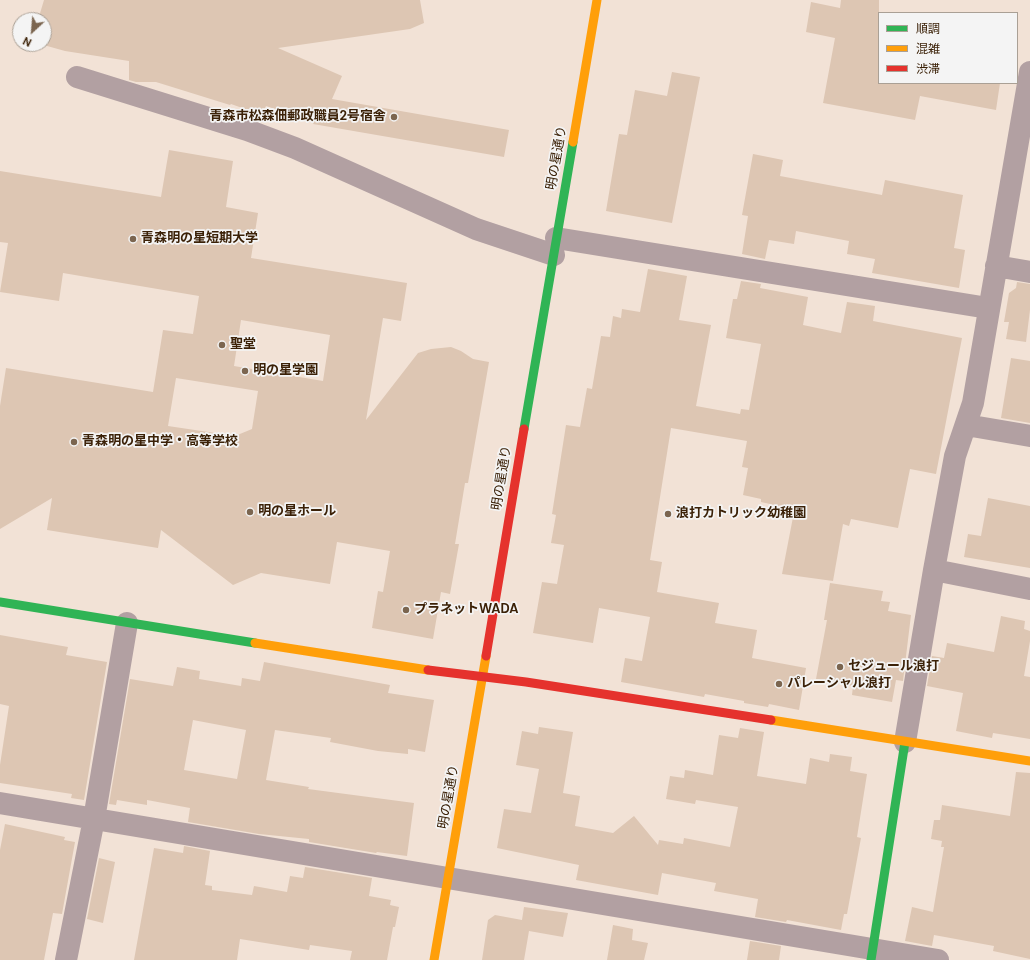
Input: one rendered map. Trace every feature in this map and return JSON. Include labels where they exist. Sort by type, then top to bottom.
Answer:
[{"type":"street","name":"明の星通り","points":[[434,960],[597,0]]},
{"type":"street","points":[[872,954],[905,742],[934,570],[955,456],[973,403],[996,266],[1024,142],[1030,72]]},
{"type":"street","points":[[77,76],[247,130],[295,148],[476,229],[518,244],[555,246],[988,308]]},
{"type":"street","points":[[996,266],[1030,272]]},
{"type":"street","points":[[966,426],[1030,436]]},
{"type":"street","points":[[934,570],[1030,589]]},
{"type":"street","points":[[0,602],[420,669],[483,676],[1030,761]]},
{"type":"street","points":[[66,960],[94,819],[127,623]]},
{"type":"street","points":[[0,803],[448,877],[872,954],[938,960]]},
{"type":"building","points":[[44,0],[420,0],[424,23],[410,29],[278,48],[342,76],[332,99],[509,130],[504,157],[313,124],[314,122],[266,106],[262,115],[231,104],[230,105],[156,82],[136,82],[129,80],[129,61],[65,51],[52,47],[52,12],[40,12]]},
{"type":"building","points":[[841,0],[879,0],[878,84],[1000,84],[996,110],[920,96],[915,120],[823,103],[835,38],[806,32],[811,2],[840,8]]},
{"type":"building","points":[[672,72],[700,77],[672,223],[606,211],[619,134],[627,135],[635,90],[667,96]]},
{"type":"building","points":[[169,150],[233,161],[226,207],[258,213],[251,258],[407,283],[401,321],[383,318],[366,420],[418,353],[431,349],[451,347],[461,351],[473,359],[489,362],[468,483],[465,483],[455,544],[459,544],[450,594],[441,592],[433,639],[372,628],[378,591],[383,592],[390,551],[337,542],[330,584],[261,573],[233,585],[161,530],[158,548],[47,530],[52,498],[0,529],[0,406],[6,368],[153,392],[163,330],[193,334],[199,296],[63,273],[59,301],[0,292],[8,243],[0,242],[0,171],[161,197]],"holes":[[[241,320],[330,335],[323,381],[234,366]],[[176,378],[258,391],[252,429],[235,436],[168,426]]]},
{"type":"building","points":[[753,154],[783,160],[780,176],[882,195],[885,180],[963,195],[954,248],[965,250],[959,288],[872,273],[875,259],[847,254],[849,241],[796,231],[794,244],[769,240],[765,259],[742,254],[748,216],[742,215]]},
{"type":"building","points":[[648,269],[687,276],[679,320],[711,325],[696,406],[740,414],[741,409],[749,410],[761,344],[726,338],[733,299],[737,299],[741,281],[761,284],[760,288],[808,297],[803,325],[841,333],[847,302],[875,306],[873,321],[962,338],[936,474],[910,469],[898,528],[851,519],[849,526],[843,524],[833,581],[782,574],[794,512],[787,511],[788,508],[761,502],[761,499],[743,495],[748,468],[742,467],[747,441],[671,428],[650,560],[662,562],[657,592],[719,603],[715,623],[757,630],[752,658],[806,668],[799,710],[769,704],[768,707],[744,703],[744,701],[705,694],[704,697],[621,682],[625,658],[642,661],[650,617],[599,608],[593,643],[533,633],[542,582],[557,584],[564,545],[551,543],[556,515],[552,514],[566,425],[580,427],[587,388],[592,389],[601,336],[610,337],[613,316],[621,318],[622,309],[640,312]]},
{"type":"building","points":[[1017,282],[1030,284],[1030,310],[1026,342],[1006,339],[1009,322],[1004,322],[1009,293],[1016,288]]},
{"type":"building","points":[[1011,358],[1030,361],[1030,423],[1001,418]]},
{"type":"building","points":[[988,498],[1030,506],[1030,568],[964,557],[968,534],[981,536]]},
{"type":"building","points":[[830,583],[883,591],[881,601],[890,602],[888,611],[911,615],[903,681],[896,680],[892,702],[852,695],[853,686],[816,679],[827,620],[824,620]]},
{"type":"building","points":[[1001,616],[1025,621],[1024,629],[1030,631],[1030,641],[1024,676],[1030,677],[1030,739],[993,733],[992,738],[956,731],[963,693],[927,686],[932,656],[944,658],[947,643],[994,652]]},
{"type":"building","points":[[0,635],[68,647],[66,655],[107,662],[84,800],[71,798],[72,794],[0,783],[0,765],[9,706],[0,704]]},
{"type":"building","points":[[264,662],[390,685],[388,693],[434,700],[425,752],[408,749],[408,754],[378,751],[330,742],[331,738],[275,730],[266,780],[309,787],[308,789],[414,803],[407,856],[376,853],[309,842],[309,839],[259,834],[188,822],[190,808],[147,800],[147,805],[117,800],[116,805],[109,804],[130,679],[173,686],[177,667],[200,671],[199,679],[241,686],[242,678],[260,681]],"holes":[[[193,720],[246,730],[237,779],[184,770]]]},
{"type":"building","points":[[539,727],[573,732],[563,793],[580,796],[575,826],[613,833],[634,816],[658,845],[659,840],[683,844],[684,838],[730,847],[738,807],[696,800],[695,804],[666,799],[670,776],[684,778],[685,770],[713,775],[719,735],[738,738],[740,728],[764,732],[757,776],[806,784],[810,758],[829,762],[830,754],[852,757],[850,771],[867,774],[857,837],[861,838],[847,914],[844,914],[841,930],[787,920],[786,922],[755,917],[758,899],[714,891],[716,883],[662,873],[658,895],[576,880],[579,865],[497,848],[504,809],[531,813],[539,769],[516,765],[522,731],[538,734]]},
{"type":"building","points":[[1016,772],[1030,773],[1030,959],[993,951],[994,946],[934,935],[932,946],[905,941],[912,907],[933,912],[944,847],[941,847],[942,841],[931,839],[934,820],[940,820],[942,805],[1010,816]]},
{"type":"building","points":[[5,824],[65,837],[64,840],[75,842],[62,914],[53,913],[44,960],[0,960],[0,850]]},
{"type":"building","points":[[184,846],[210,851],[205,885],[212,886],[212,890],[252,895],[254,886],[287,892],[290,876],[303,878],[305,867],[372,878],[369,896],[391,900],[390,905],[399,907],[395,927],[393,927],[387,960],[350,960],[352,951],[310,945],[309,950],[240,939],[237,960],[134,960],[154,848],[183,853]]},
{"type":"building","points":[[99,858],[115,862],[103,923],[87,919]]},
{"type":"building","points":[[524,907],[568,913],[563,937],[529,931],[524,960],[482,960],[488,920],[495,915],[522,920]]},
{"type":"building","points":[[613,925],[633,929],[632,940],[648,943],[644,960],[607,960]]},
{"type":"building","points":[[750,941],[781,946],[779,960],[747,960]]},
{"type":"traffic: fast","points":[[524,429],[573,142]]},
{"type":"traffic: fast","points":[[0,602],[255,643]]},
{"type":"traffic: fast","points":[[871,960],[905,742]]},
{"type":"traffic: slow","points":[[573,142],[597,0]]},
{"type":"traffic: slow","points":[[255,643],[428,670]]},
{"type":"traffic: slow","points":[[434,960],[486,656]]},
{"type":"traffic: slow","points":[[771,720],[1030,761]]},
{"type":"traffic: jam","points":[[486,656],[524,429]]},
{"type":"traffic: jam","points":[[428,670],[526,682],[771,720]]},
{"type":"place","name":"青森市松森佃郵政職員2号宿舎","points":[[394,117]]},
{"type":"place","name":"青森明の星短期大学","points":[[133,239]]},
{"type":"place","name":"聖堂","points":[[222,345]]},
{"type":"place","name":"明の星学園","points":[[245,371]]},
{"type":"place","name":"青森明の星中学・高等学校","points":[[74,442]]},
{"type":"place","name":"明の星ホール","points":[[250,512]]},
{"type":"place","name":"浪打カトリック幼稚園","points":[[668,514]]},
{"type":"place","name":"プラネットWADA","points":[[406,610]]},
{"type":"place","name":"セジュール浪打","points":[[840,667]]},
{"type":"place","name":"パレーシャル浪打","points":[[779,684]]}]
